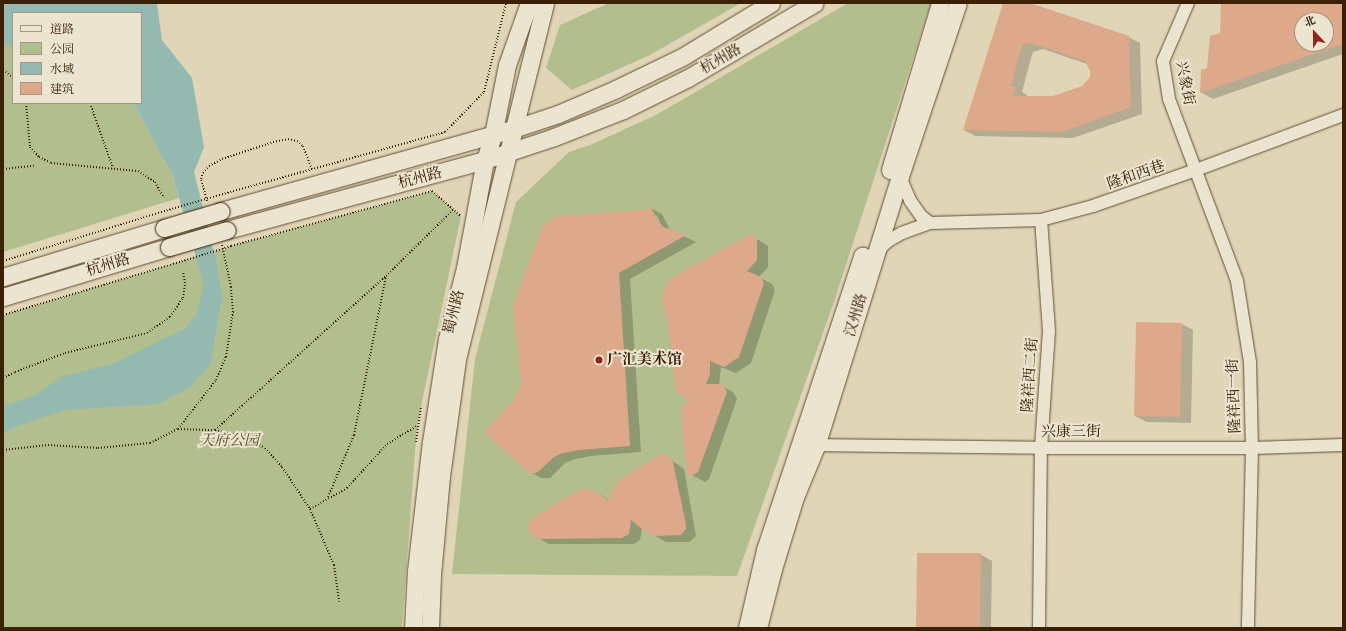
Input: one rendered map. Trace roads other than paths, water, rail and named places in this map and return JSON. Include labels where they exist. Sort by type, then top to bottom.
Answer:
[{"type":"main road","name":"蜀州路","points":[[413,628],[416,571],[447,339],[465,268],[485,160],[493,135],[507,65],[529,3]]},
{"type":"main road","name":"蜀州路","points":[[430,628],[432,575],[440,476],[458,359],[545,3]]},
{"type":"main road","name":"杭州路","points":[[3,278],[215,203],[493,135],[558,114],[616,89],[682,57],[772,3]]},
{"type":"main road","name":"杭州路","points":[[3,297],[170,247],[226,238],[508,152],[623,110],[695,74],[815,3]]},
{"type":"main road","name":"汉州路","points":[[758,628],[808,445],[940,3]]},
{"type":"main road","name":"汉州路","points":[[747,628],[765,550],[808,445],[875,253],[958,3]]},
{"type":"street","name":"兴象街","points":[[1188,3],[1163,61],[1169,99],[1196,170]]},
{"type":"street","name":"隆和西巷","points":[[875,253],[888,241],[902,233],[930,223],[1041,220],[1093,206],[1196,170],[1343,115]]},
{"type":"street","name":"隆祥西一街","points":[[1196,170],[1237,281],[1250,362],[1252,448],[1248,628]]},
{"type":"street","points":[[900,176],[910,200],[921,216],[930,223]]},
{"type":"street","name":"隆祥西二街","points":[[1039,628],[1041,448],[1049,330],[1041,220]]},
{"type":"street","name":"兴康三街","points":[[808,445],[1041,448],[1252,448],[1343,445]]},
{"type":"water","points":[[3,3],[157,3],[162,40],[192,78],[204,147],[194,172],[217,265],[222,298],[210,365],[189,388],[158,404],[64,410],[18,426],[3,433],[3,406],[34,396],[63,376],[112,364],[186,328],[196,315],[204,285],[172,173],[135,104],[142,104],[142,12],[12,12],[12,46],[3,42]]},
{"type":"place","name":"广汇美术馆","points":[[599,360]]},
{"type":"park label","name":"天府公园","points":[[229,441]]}]
